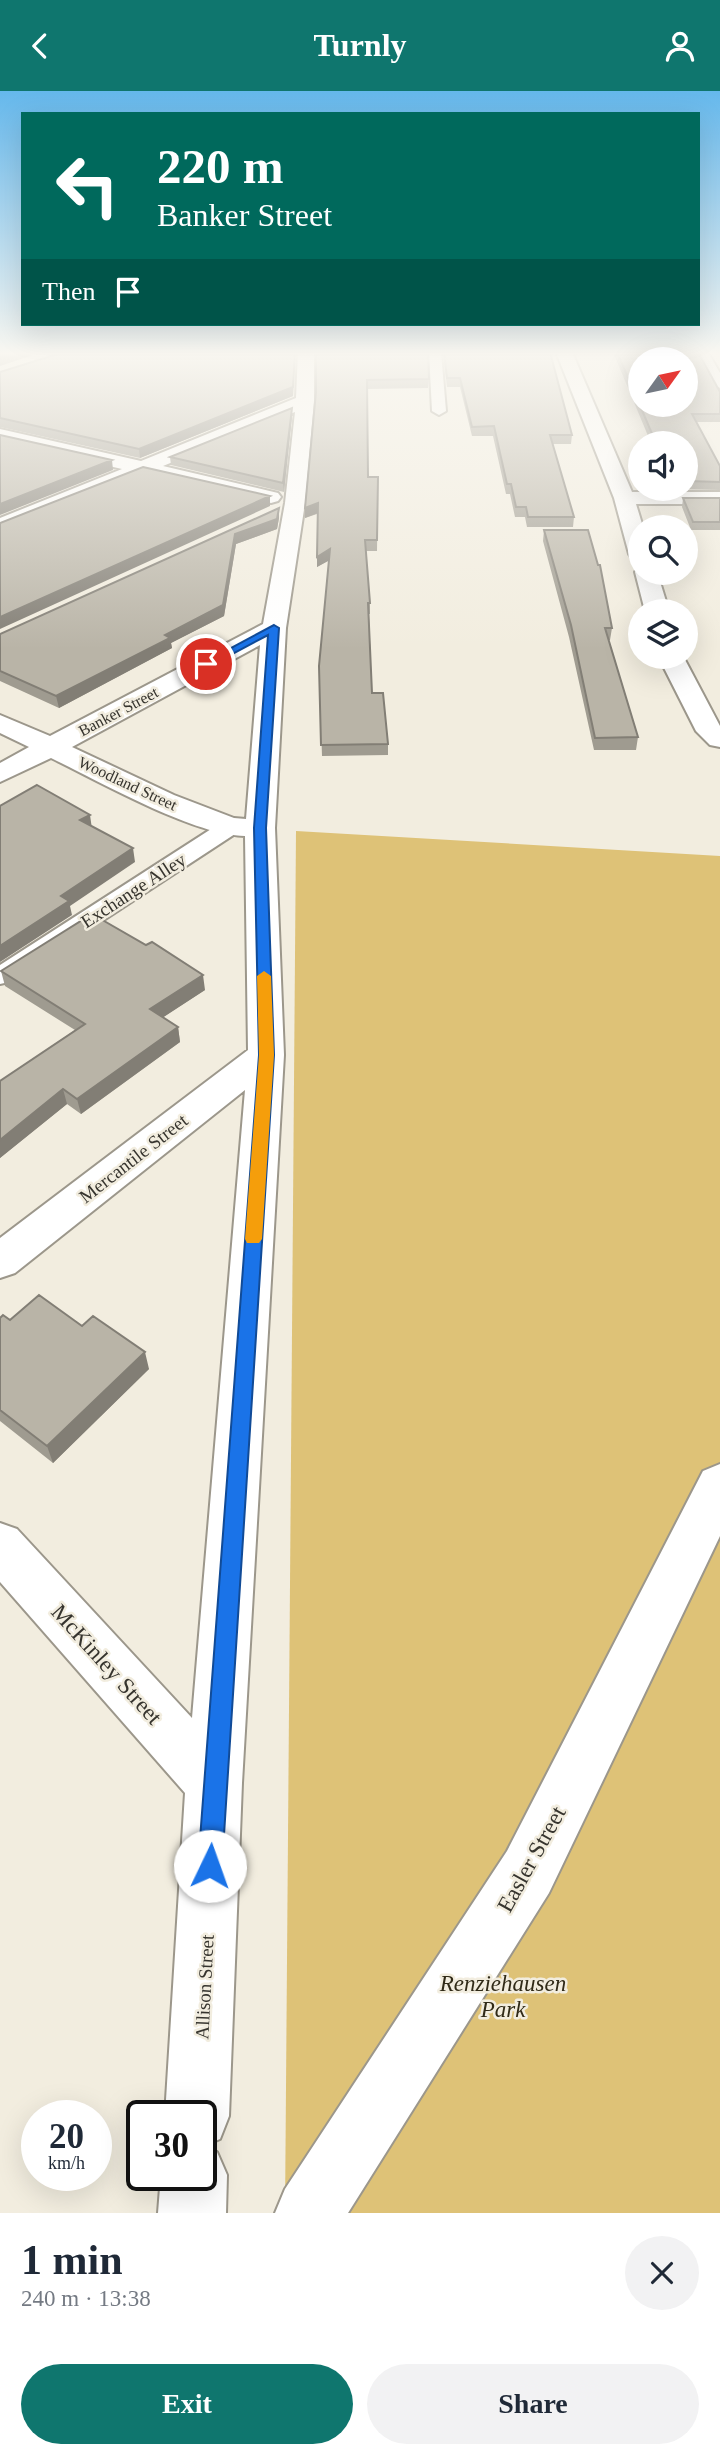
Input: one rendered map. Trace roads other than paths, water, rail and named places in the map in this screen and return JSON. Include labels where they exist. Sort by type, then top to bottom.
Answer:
[{"type":"street","points":[[73,451],[295,503]]},
{"type":"street","points":[[0,526],[180,451]]},
{"type":"street","name":"Allison Street","points":[[198,2100],[214,1783],[267,1055],[245,827],[295,503],[300,451]]},
{"type":"street","points":[[605,451],[629,515]]},
{"type":"street","points":[[624,498],[720,498]]},
{"type":"street","name":"Banker Street","points":[[0,774],[274,628]]},
{"type":"street","points":[[677,669],[709,731],[720,739]]},
{"type":"street","name":"Woodland Street","points":[[0,723],[164,801],[245,827]]},
{"type":"street","name":"Mercantile Street","points":[[0,1261],[267,1055]]},
{"type":"street","name":"Easler Street","points":[[309,2213],[528,1872],[720,1486]]},
{"type":"street","name":"McKinley Street","points":[[0,1546],[214,1783]]},
{"type":"street","points":[[192,2213],[193,2191]]},
{"type":"lane","points":[[270,514],[295,503]]},
{"type":"lane","name":"Exchange Alley","points":[[0,976],[245,827]]},
{"type":"park label","name":"Renziehausen Park","points":[[503,1996]]}]
